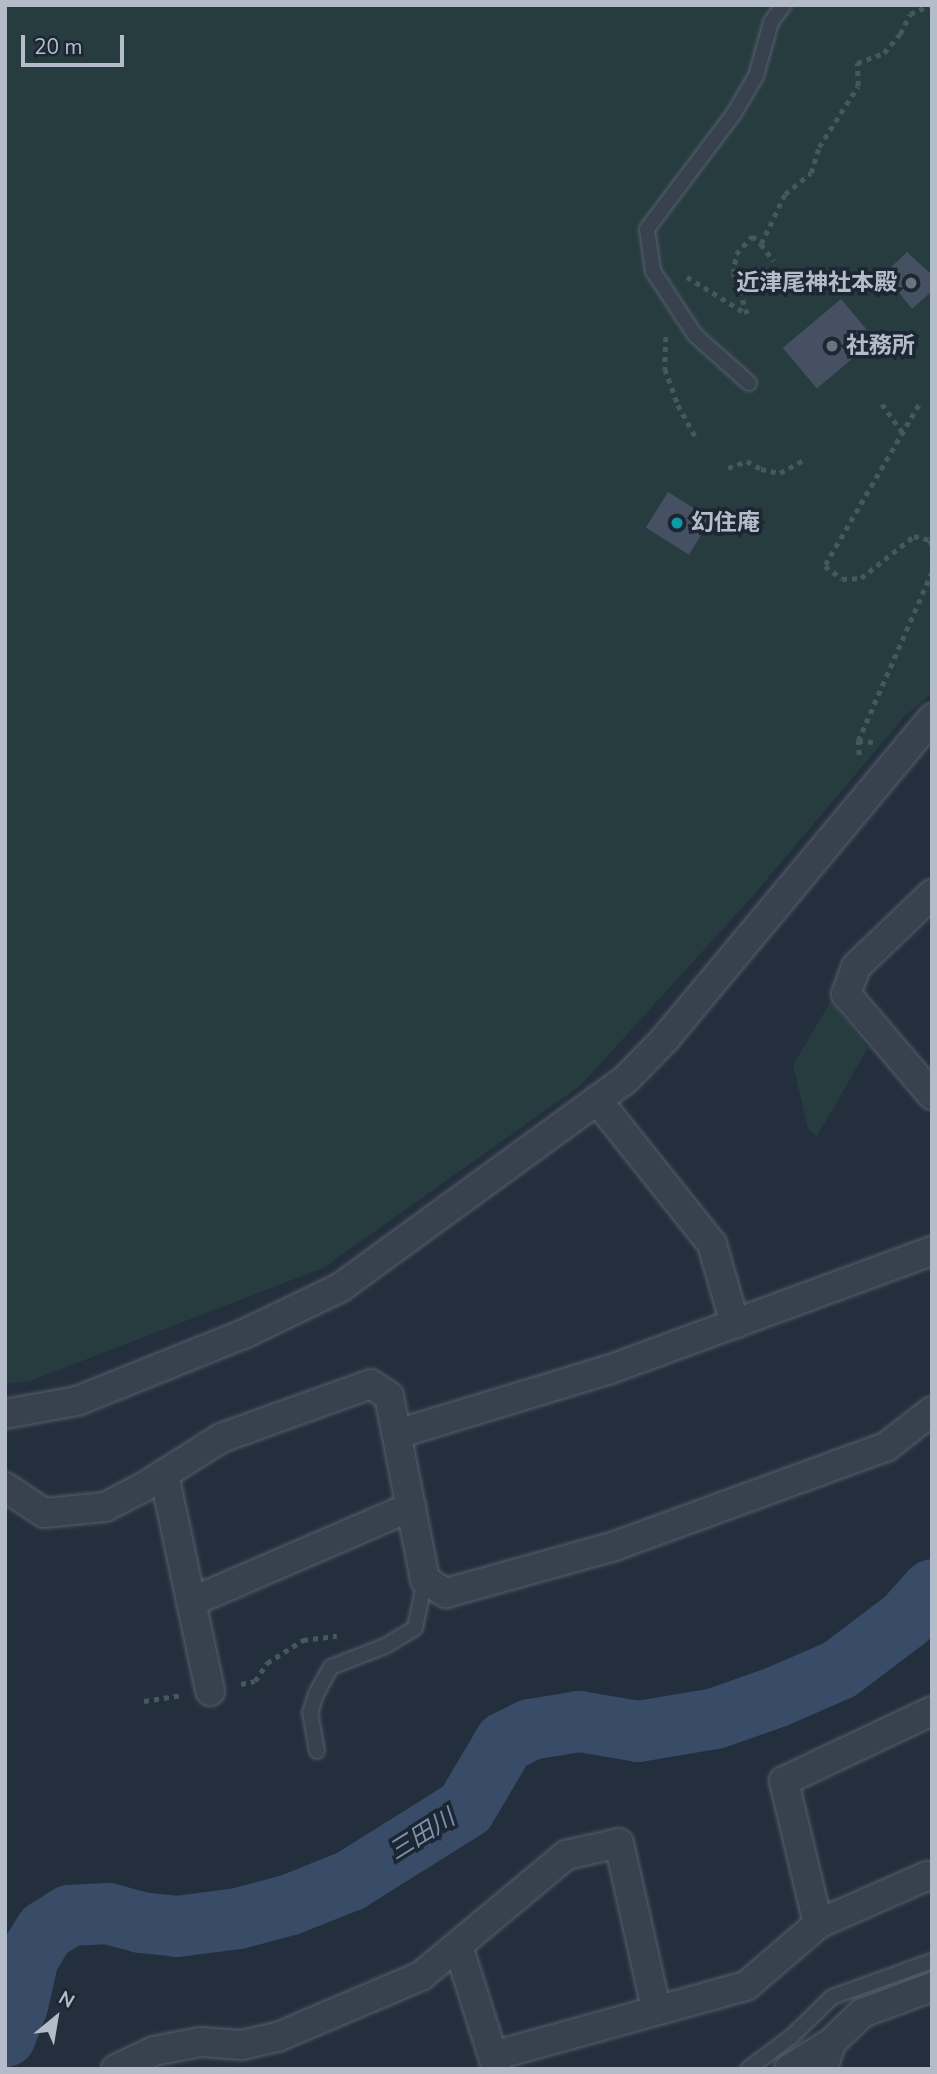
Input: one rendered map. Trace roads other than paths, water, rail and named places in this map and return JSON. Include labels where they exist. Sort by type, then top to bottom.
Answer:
[{"type":"street","points":[[5,1414],[77,1401],[246,1334],[341,1287],[625,1080],[665,1038],[932,718]]},
{"type":"street","points":[[932,894],[856,967],[846,994],[932,1095]]},
{"type":"street","points":[[597,1100],[712,1244],[735,1324]]},
{"type":"street","points":[[397,1434],[608,1370],[932,1251]]},
{"type":"street","points":[[5,1487],[44,1513],[105,1507],[221,1438],[371,1384],[389,1396],[425,1580],[446,1593],[612,1547],[886,1447],[932,1411]]},
{"type":"street","points":[[164,1474],[210,1691]]},
{"type":"street","points":[[191,1602],[411,1507]]},
{"type":"street","points":[[818,1924],[784,1781],[932,1711]]},
{"type":"street","points":[[116,2069],[154,2051],[200,2042],[243,2045],[278,2037],[422,1976],[566,1856],[619,1843],[656,2008]]},
{"type":"street","points":[[458,1946],[495,2062],[656,2008],[746,1986],[818,1924],[927,1876]]},
{"type":"street","points":[[789,2069],[827,2056],[862,2013],[932,1987]]},
{"type":"lane","points":[[749,383],[695,335],[653,271],[647,229],[733,115],[755,76],[771,22],[784,5]]},
{"type":"lane","points":[[317,1751],[310,1713],[316,1694],[331,1667],[385,1646],[415,1628],[425,1580]]},
{"type":"lane","points":[[748,2069],[792,2036],[832,1997],[932,1961]]},
{"type":"waterway","name":"三田川","points":[[5,2036],[17,2005],[28,1957],[45,1930],[69,1915],[107,1913],[140,1922],[176,1926],[238,1918],[290,1904],[350,1880],[465,1808],[504,1742],[530,1729],[579,1721],[638,1731],[715,1718],[777,1696],[839,1669],[905,1619],[932,1589]]},
{"type":"place","name":"近津尾神社本殿","points":[[911,283]]},
{"type":"place","name":"社務所","points":[[832,346]]},
{"type":"place","name":"幻住庵","points":[[677,523]]}]
